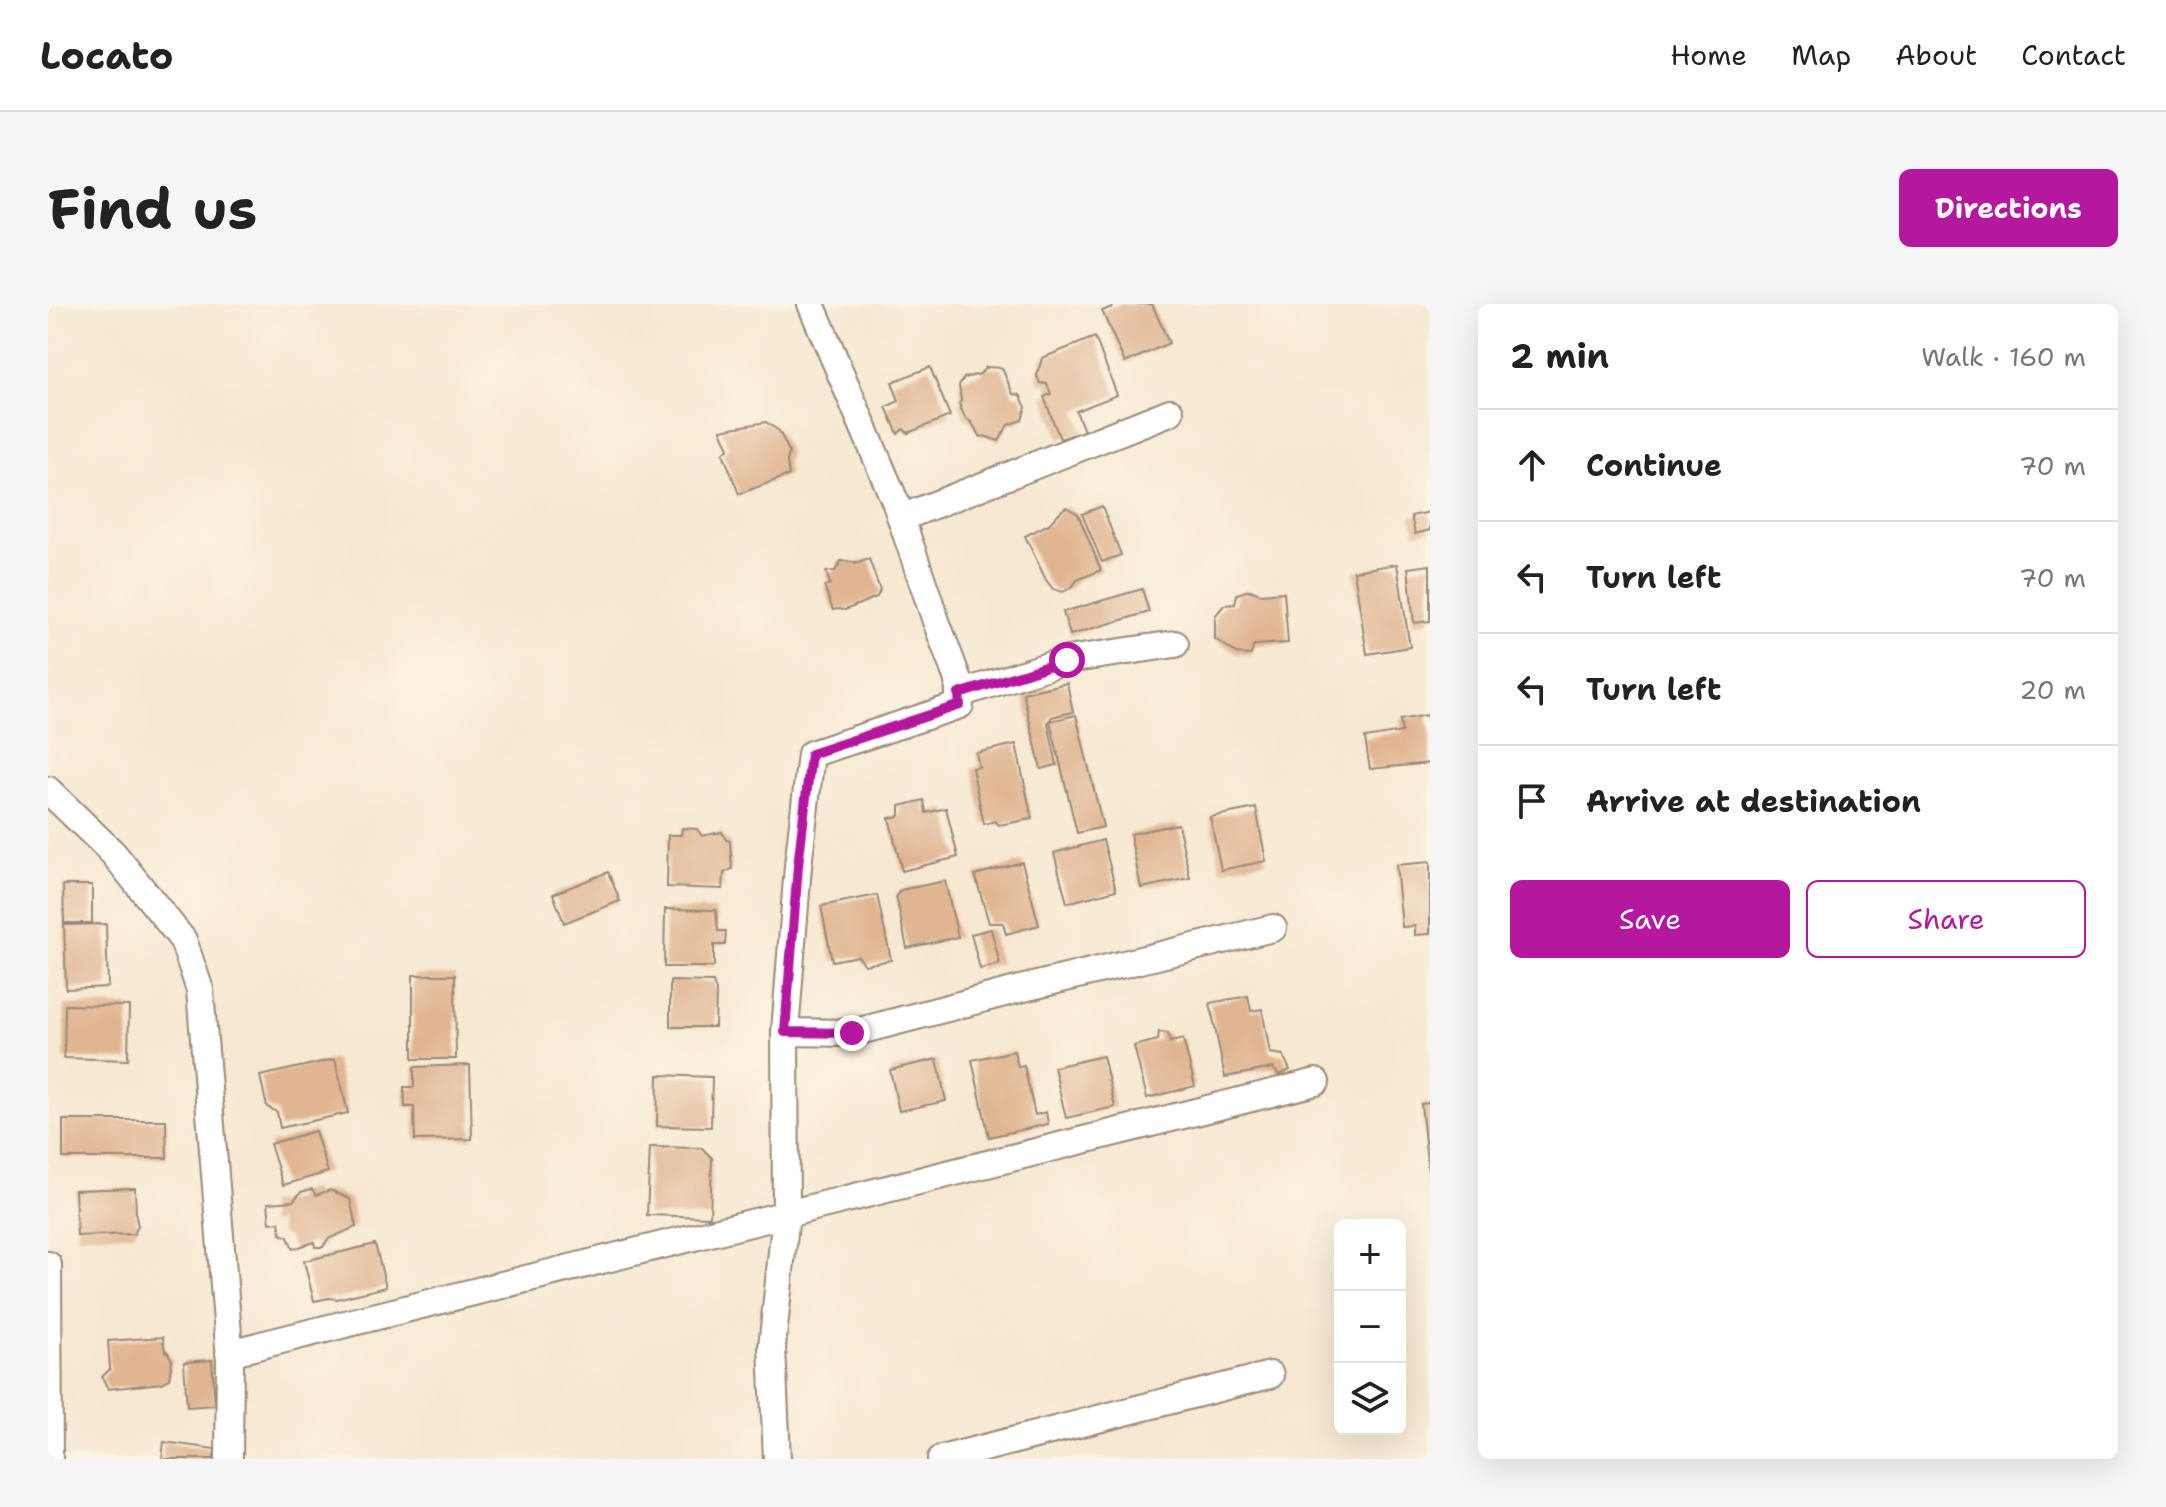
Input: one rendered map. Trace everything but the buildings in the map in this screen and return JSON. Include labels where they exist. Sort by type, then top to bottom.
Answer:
[{"type":"street","points":[[777,1459],[772,1347],[786,1214],[785,1032],[798,866],[811,754],[960,705],[958,680],[901,518],[811,304]]},
{"type":"street","points":[[901,518],[1170,412]]},
{"type":"street","points":[[959,694],[1067,660],[1175,644]]},
{"type":"street","points":[[48,790],[113,853],[183,940],[200,990],[229,1353],[229,1459]]},
{"type":"street","points":[[785,1032],[852,1033],[1273,928]]},
{"type":"street","points":[[229,1353],[1316,1082]]},
{"type":"street","points":[[48,1265],[49,1459]]},
{"type":"street","points":[[941,1459],[1270,1375]]},
{"type":"route","points":[[852,1033],[785,1032],[798,866],[811,754],[960,705],[959,694],[1067,660]]}]
